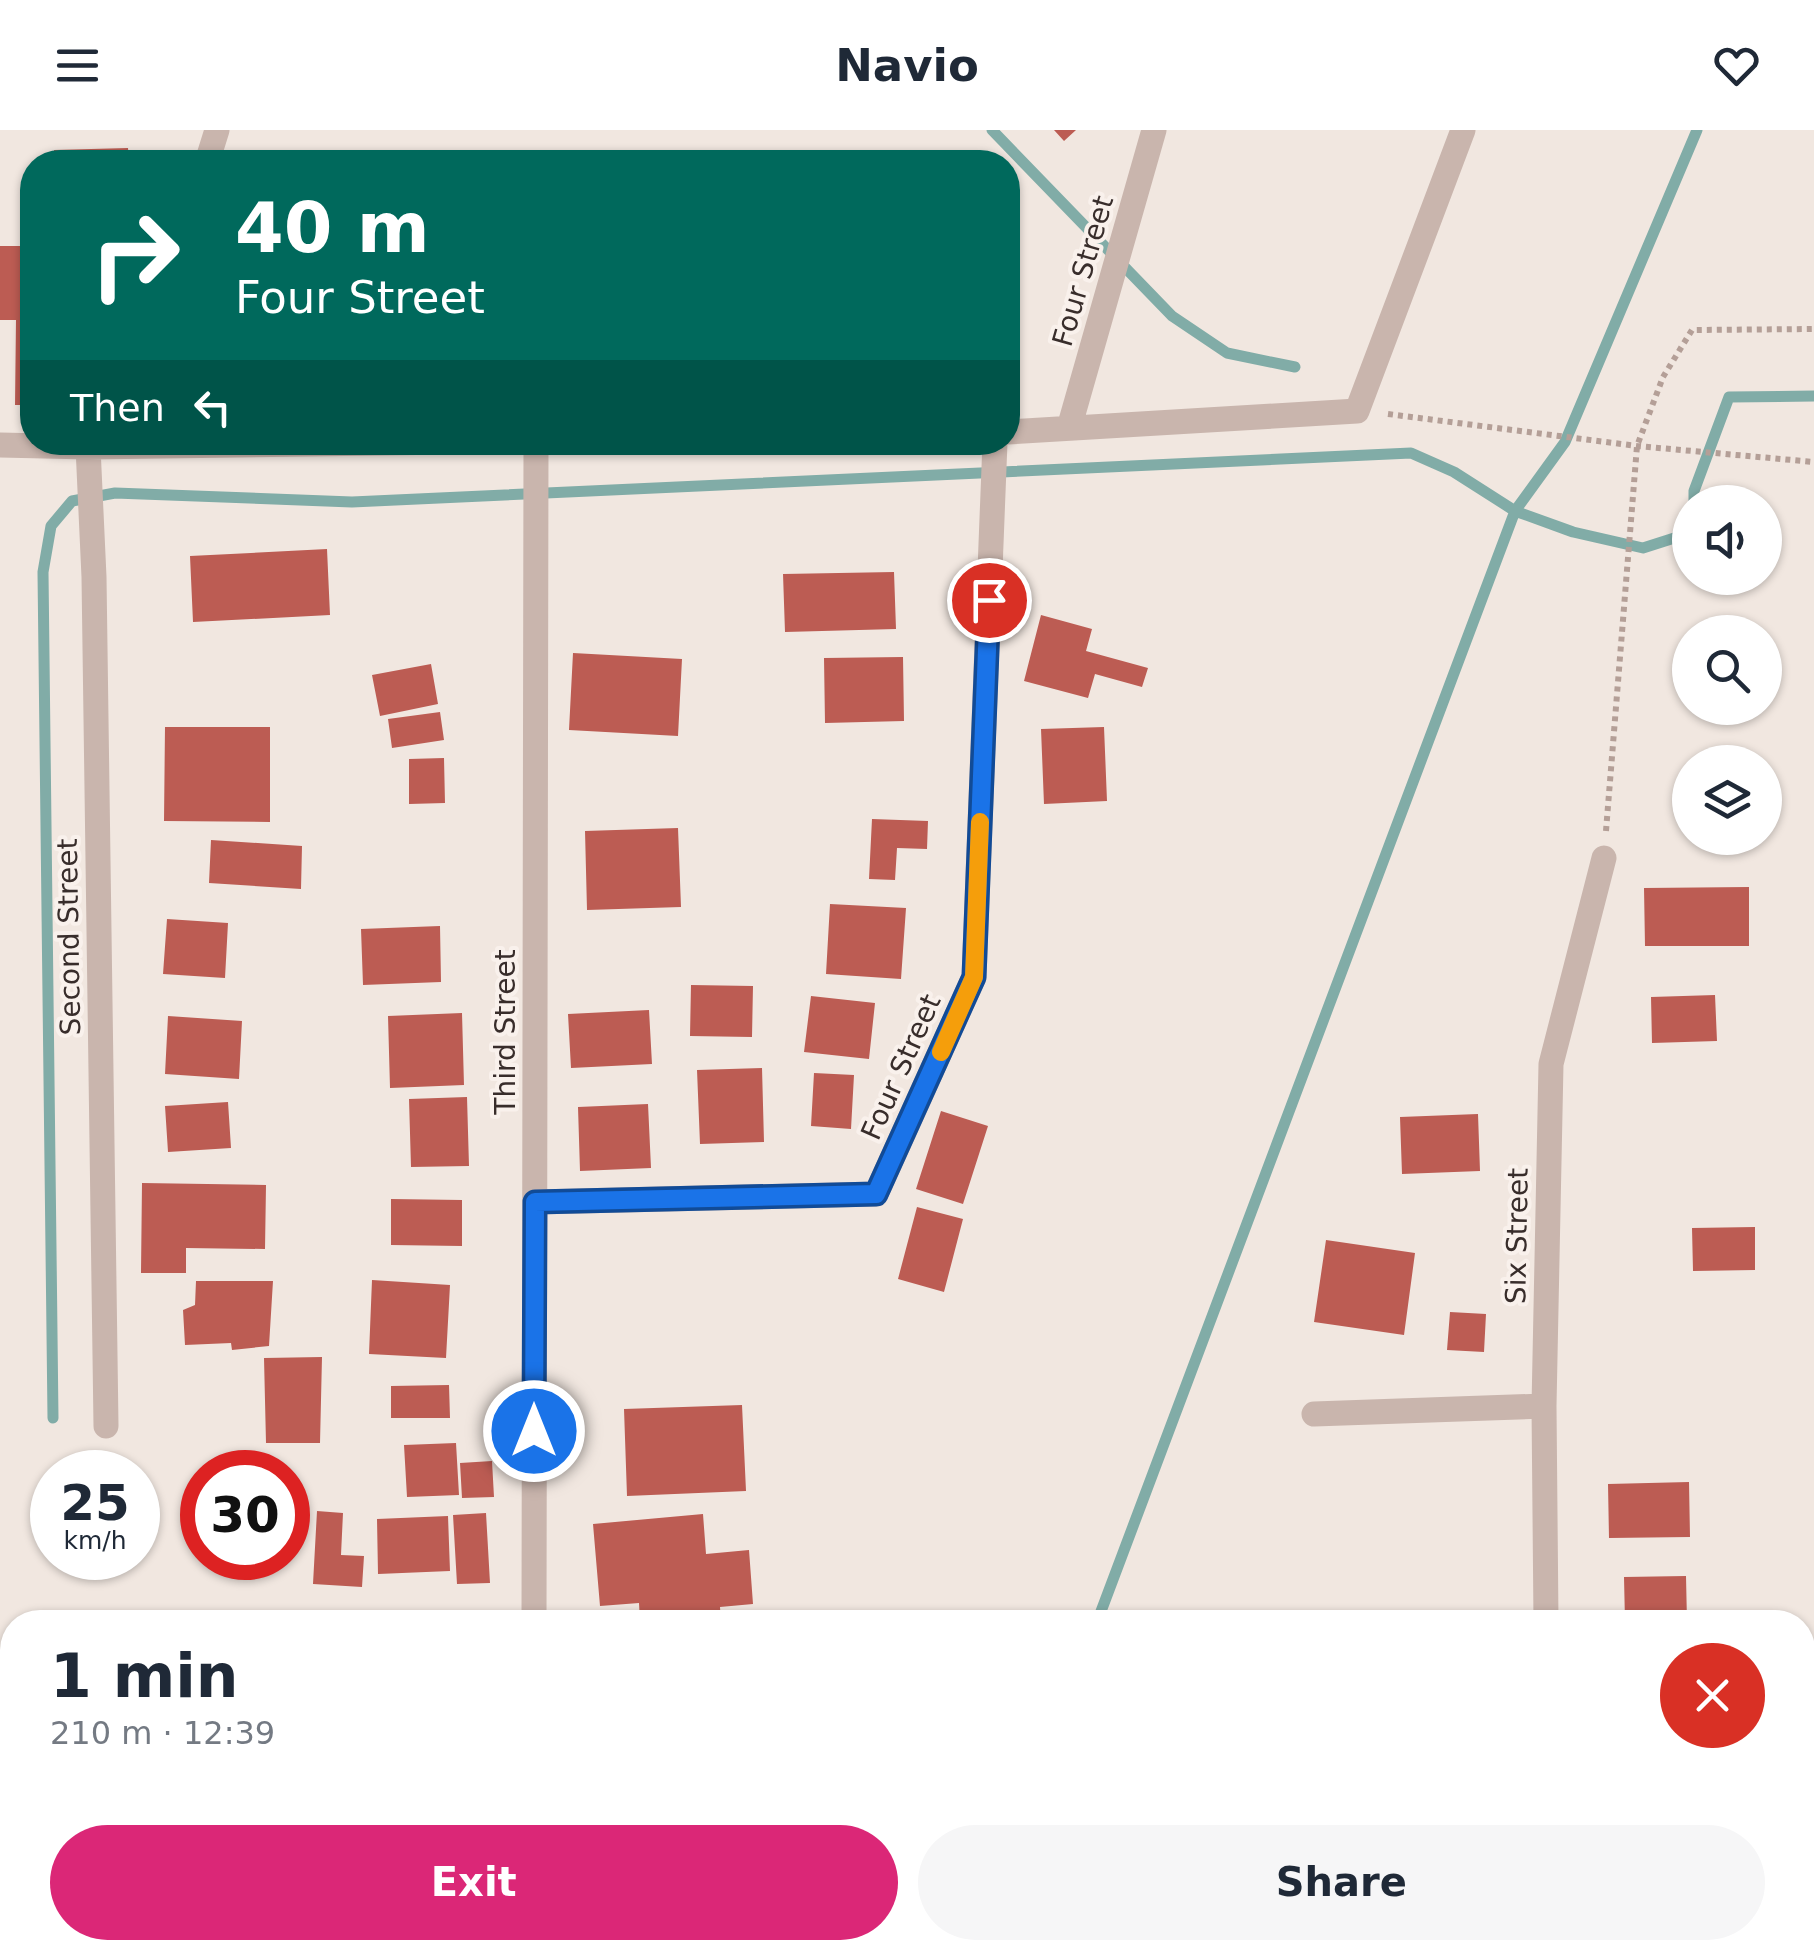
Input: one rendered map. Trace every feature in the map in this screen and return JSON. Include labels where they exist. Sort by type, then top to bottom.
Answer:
[{"type":"street","name":"Four Street","points":[[1069,428],[1154,130]]},
{"type":"street","points":[[1020,431],[1357,411],[1463,130]]},
{"type":"street","name":"Second Street","points":[[88,455],[94,577],[106,1426]]},
{"type":"street","name":"Third Street","points":[[534,1610],[536,455]]},
{"type":"street","name":"Four Street","points":[[535,1202],[876,1194],[974,977],[995,455]]},
{"type":"street","name":"Six Street","points":[[1546,1610],[1544,1406],[1551,1064],[1604,858]]},
{"type":"street","points":[[1314,1414],[1544,1406]]},
{"type":"path","points":[[1604,858],[1636,446],[1663,377],[1692,330],[1814,328]]},
{"type":"path","points":[[1357,411],[1810,463]]},
{"type":"building","points":[[1054,130],[1076,130],[1064,141]]},
{"type":"building","points":[[128,148],[128,150],[54,150]]},
{"type":"building","points":[[0,246],[20,246],[20,405],[15,405],[16,320],[0,320]]},
{"type":"building","points":[[327,549],[330,615],[193,622],[190,556]]},
{"type":"building","points":[[894,572],[896,629],[785,632],[783,574]]},
{"type":"building","points":[[1041,615],[1092,629],[1086,651],[1148,668],[1142,687],[1095,674],[1088,698],[1024,681]]},
{"type":"building","points":[[573,653],[682,659],[678,736],[569,730]]},
{"type":"building","points":[[903,657],[904,721],[825,723],[824,658]]},
{"type":"building","points":[[431,664],[438,704],[380,716],[372,675]]},
{"type":"building","points":[[440,712],[444,740],[392,748],[388,719]]},
{"type":"building","points":[[165,727],[270,727],[270,822],[164,821]]},
{"type":"building","points":[[1104,727],[1107,801],[1044,804],[1041,729]]},
{"type":"building","points":[[444,758],[445,803],[409,804],[409,759]]},
{"type":"building","points":[[872,819],[928,821],[927,849],[897,848],[895,880],[869,879]]},
{"type":"building","points":[[678,828],[681,907],[587,910],[585,831]]},
{"type":"building","points":[[211,840],[302,846],[301,889],[209,883]]},
{"type":"building","points":[[1749,887],[1749,946],[1645,946],[1644,888]]},
{"type":"building","points":[[830,904],[906,908],[901,979],[826,974]]},
{"type":"building","points":[[167,919],[228,923],[225,978],[163,974]]},
{"type":"building","points":[[440,926],[441,982],[363,985],[361,929]]},
{"type":"building","points":[[691,985],[753,986],[752,1037],[690,1036]]},
{"type":"building","points":[[1715,995],[1717,1041],[1652,1043],[1651,997]]},
{"type":"building","points":[[811,996],[875,1003],[869,1059],[804,1052]]},
{"type":"building","points":[[649,1010],[652,1064],[571,1068],[568,1014]]},
{"type":"building","points":[[462,1013],[464,1085],[390,1088],[388,1016]]},
{"type":"building","points":[[168,1016],[242,1021],[239,1079],[165,1074]]},
{"type":"building","points":[[762,1068],[764,1142],[700,1144],[697,1070]]},
{"type":"building","points":[[814,1073],[854,1075],[851,1129],[811,1126]]},
{"type":"building","points":[[467,1097],[469,1166],[411,1167],[409,1099]]},
{"type":"building","points":[[228,1102],[231,1148],[168,1152],[165,1106]]},
{"type":"building","points":[[648,1104],[651,1168],[580,1171],[578,1107]]},
{"type":"building","points":[[941,1111],[988,1126],[963,1204],[916,1189]]},
{"type":"building","points":[[1478,1114],[1480,1171],[1402,1174],[1400,1117]]},
{"type":"building","points":[[142,1183],[266,1185],[265,1249],[186,1248],[186,1273],[141,1273]]},
{"type":"building","points":[[391,1199],[462,1200],[462,1246],[391,1245]]},
{"type":"building","points":[[917,1207],[963,1219],[944,1292],[898,1279]]},
{"type":"building","points":[[1755,1227],[1755,1270],[1693,1271],[1692,1228]]},
{"type":"building","points":[[1326,1240],[1415,1253],[1404,1335],[1314,1322]]},
{"type":"building","points":[[372,1280],[450,1285],[446,1358],[369,1354]]},
{"type":"building","points":[[196,1281],[273,1281],[269,1346],[232,1350],[231,1343],[185,1345],[183,1310],[195,1305]]},
{"type":"building","points":[[1450,1312],[1486,1314],[1484,1352],[1447,1350]]},
{"type":"building","points":[[322,1357],[320,1443],[266,1443],[264,1358]]},
{"type":"building","points":[[449,1385],[450,1418],[391,1418],[391,1386]]},
{"type":"building","points":[[742,1405],[746,1491],[627,1496],[624,1409]]},
{"type":"building","points":[[456,1443],[459,1495],[407,1497],[404,1445]]},
{"type":"building","points":[[492,1461],[494,1497],[462,1498],[460,1463]]},
{"type":"building","points":[[1689,1482],[1690,1537],[1609,1538],[1608,1484]]},
{"type":"building","points":[[317,1511],[343,1513],[341,1555],[364,1556],[362,1587],[313,1584]]},
{"type":"building","points":[[486,1513],[490,1583],[457,1584],[453,1515]]},
{"type":"building","points":[[703,1514],[706,1554],[749,1550],[753,1604],[720,1610],[639,1610],[639,1603],[600,1606],[593,1524]]},
{"type":"building","points":[[448,1516],[450,1571],[378,1574],[377,1519]]},
{"type":"building","points":[[1686,1576],[1687,1610],[1625,1610],[1624,1577]]},
{"type":"waterway","points":[[992,130],[1011,150]]},
{"type":"waterway","points":[[1102,1610],[1515,511],[1565,442],[1697,130]]},
{"type":"waterway","points":[[1020,159],[1172,316],[1227,353],[1295,367]]},
{"type":"waterway","points":[[1696,485],[1729,397],[1814,396]]},
{"type":"waterway","points":[[53,1418],[43,572],[51,526],[72,501],[115,493],[352,502],[1411,453],[1454,472],[1515,511],[1573,532],[1643,548],[1672,539]]},
{"type":"slow traffic","points":[[941,1052],[974,977],[980,822]]},
{"type":"route","points":[[534,1431],[535,1202],[876,1194],[974,977],[989,600]]}]
